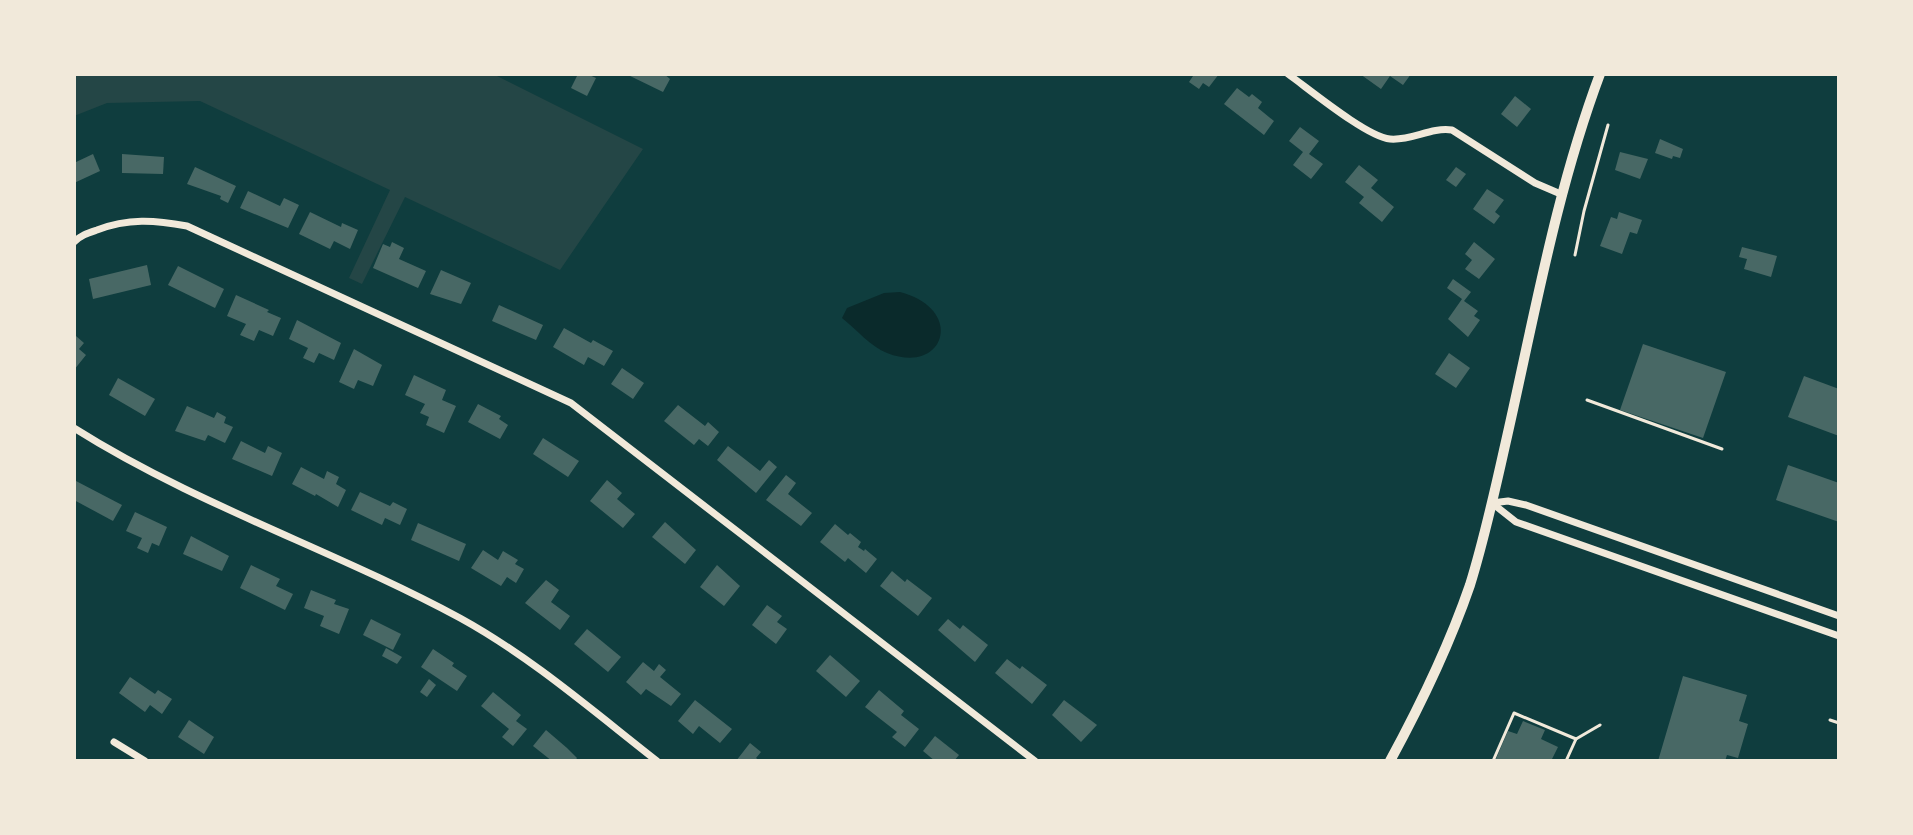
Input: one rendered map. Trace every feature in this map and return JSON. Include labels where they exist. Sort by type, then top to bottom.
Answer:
[{"type":"main road","points":[[1390,761],[1452,634],[1470,582],[1492,503],[1563,195],[1582,123],[1600,74]]},
{"type":"street","points":[[1288,74],[1371,132],[1387,139],[1410,138],[1439,128],[1452,130],[1535,183],[1563,195]]},
{"type":"street","points":[[74,242],[120,221],[156,220],[187,226],[571,403],[1035,761]]},
{"type":"street","points":[[74,428],[181,488],[462,619],[527,660],[657,761]]},
{"type":"street","points":[[1492,503],[1508,501],[1526,505],[1839,616]]},
{"type":"street","points":[[1492,503],[1516,522],[1839,636]]},
{"type":"street","points":[[114,742],[145,761]]},
{"type":"path","points":[[1575,255],[1608,125]]},
{"type":"path","points":[[1587,400],[1722,449]]},
{"type":"path","points":[[1493,761],[1514,713],[1576,739]]},
{"type":"path","points":[[1830,720],[1839,723]]},
{"type":"path","points":[[1566,761],[1576,739],[1600,725]]},
{"type":"shaded area","points":[[74,74],[493,74],[643,149],[560,270],[405,197],[362,284],[349,278],[390,190],[200,101],[107,103],[74,116]]},
{"type":"shaded area","points":[[900,292],[921,300],[934,312],[940,325],[940,338],[934,348],[923,356],[907,358],[887,353],[842,318],[847,308],[884,293]]},
{"type":"building","points":[[578,74],[596,78],[587,96],[571,88]]},
{"type":"building","points":[[626,74],[664,74],[670,79],[663,92]]},
{"type":"building","points":[[1190,74],[1219,74],[1209,87],[1203,83],[1199,89],[1189,82],[1193,76]]},
{"type":"building","points":[[1360,74],[1411,74],[1403,85],[1390,76],[1381,89]]},
{"type":"building","points":[[1237,88],[1262,102],[1258,108],[1274,121],[1264,135],[1224,104]]},
{"type":"building","points":[[1515,96],[1531,109],[1517,127],[1501,114]]},
{"type":"building","points":[[1300,127],[1319,141],[1309,154],[1323,164],[1311,179],[1293,165],[1303,152],[1289,141]]},
{"type":"building","points":[[1660,139],[1683,149],[1680,158],[1673,156],[1672,159],[1655,153]]},
{"type":"building","points":[[1620,152],[1648,159],[1640,179],[1615,170]]},
{"type":"building","points":[[93,154],[100,171],[74,183],[74,163]]},
{"type":"building","points":[[122,154],[164,157],[163,174],[122,173]]},
{"type":"building","points":[[1359,165],[1378,180],[1371,188],[1394,207],[1382,222],[1359,203],[1364,197],[1345,182]]},
{"type":"building","points":[[195,167],[236,186],[228,203],[220,199],[221,196],[187,184]]},
{"type":"building","points":[[1456,167],[1466,174],[1456,187],[1446,180]]},
{"type":"building","points":[[1487,189],[1504,200],[1495,212],[1500,216],[1494,224],[1473,209]]},
{"type":"building","points":[[248,191],[280,206],[284,198],[299,205],[288,228],[240,208]]},
{"type":"building","points":[[310,212],[341,227],[342,223],[358,230],[350,249],[334,241],[330,249],[299,234]]},
{"type":"building","points":[[1619,212],[1642,220],[1637,234],[1630,232],[1622,254],[1600,246],[1611,217],[1617,219]]},
{"type":"building","points":[[392,242],[404,248],[399,259],[426,271],[418,288],[373,268],[383,244],[390,247]]},
{"type":"building","points":[[1474,242],[1495,259],[1479,279],[1465,269],[1472,260],[1465,254]]},
{"type":"building","points":[[1742,247],[1777,256],[1771,277],[1744,269],[1747,259],[1739,257]]},
{"type":"building","points":[[147,265],[151,285],[93,299],[89,279]]},
{"type":"building","points":[[178,266],[224,289],[215,308],[168,285]]},
{"type":"building","points":[[441,270],[471,283],[461,304],[430,294]]},
{"type":"building","points":[[1453,279],[1471,292],[1464,301],[1478,311],[1474,316],[1480,320],[1468,337],[1448,319],[1462,299],[1447,288]]},
{"type":"building","points":[[236,295],[281,318],[273,336],[259,330],[254,341],[240,335],[246,324],[227,316]]},
{"type":"building","points":[[499,305],[543,325],[536,340],[492,321]]},
{"type":"building","points":[[297,320],[341,343],[334,360],[319,353],[314,363],[303,358],[308,348],[289,339]]},
{"type":"building","points":[[564,328],[613,351],[604,366],[588,357],[584,365],[553,347]]},
{"type":"building","points":[[76,336],[84,343],[79,349],[86,355],[74,370]]},
{"type":"building","points":[[1643,344],[1726,372],[1703,438],[1620,410]]},
{"type":"building","points":[[354,349],[382,365],[373,386],[358,380],[354,389],[339,382]]},
{"type":"building","points":[[1449,353],[1470,368],[1456,388],[1435,374]]},
{"type":"building","points":[[622,368],[644,383],[633,399],[611,384]]},
{"type":"building","points":[[414,375],[446,390],[442,400],[456,406],[444,433],[426,425],[429,417],[420,413],[425,404],[405,395]]},
{"type":"building","points":[[1804,376],[1839,389],[1839,436],[1788,417]]},
{"type":"building","points":[[118,378],[155,399],[145,416],[109,395]]},
{"type":"building","points":[[478,404],[501,416],[499,419],[508,425],[500,439],[468,422]]},
{"type":"building","points":[[678,405],[705,426],[708,422],[719,432],[708,446],[699,439],[694,445],[664,421]]},
{"type":"building","points":[[187,406],[214,418],[217,412],[226,417],[224,423],[233,427],[225,443],[208,435],[205,441],[175,431]]},
{"type":"building","points":[[543,438],[579,461],[568,477],[533,454]]},
{"type":"building","points":[[241,441],[265,453],[268,446],[282,453],[272,476],[232,459]]},
{"type":"building","points":[[728,446],[760,471],[769,460],[777,467],[756,493],[717,460]]},
{"type":"building","points":[[1788,465],[1839,483],[1839,522],[1776,500]]},
{"type":"building","points":[[301,467],[324,479],[327,471],[339,477],[336,484],[346,490],[338,507],[292,484]]},
{"type":"building","points":[[786,475],[796,483],[788,494],[812,513],[801,526],[766,500]]},
{"type":"building","points":[[607,480],[622,493],[617,499],[635,514],[623,528],[590,501]]},
{"type":"building","points":[[76,481],[122,505],[113,521],[74,500]]},
{"type":"building","points":[[360,492],[390,506],[393,502],[407,509],[400,525],[385,518],[382,525],[351,510]]},
{"type":"building","points":[[135,512],[167,527],[159,546],[152,543],[148,553],[137,548],[142,538],[126,531]]},
{"type":"building","points":[[665,522],[696,550],[685,564],[652,537]]},
{"type":"building","points":[[418,523],[466,544],[459,561],[411,540]]},
{"type":"building","points":[[835,524],[861,542],[858,547],[877,559],[866,573],[848,558],[845,562],[820,542]]},
{"type":"building","points":[[191,536],[229,556],[222,571],[183,554]]},
{"type":"building","points":[[483,550],[498,560],[503,551],[518,560],[515,564],[524,569],[516,583],[507,577],[501,586],[471,568]]},
{"type":"building","points":[[251,565],[280,579],[276,586],[293,594],[285,610],[240,588]]},
{"type":"building","points":[[717,565],[740,586],[724,606],[700,587]]},
{"type":"building","points":[[892,571],[932,598],[918,616],[880,586]]},
{"type":"building","points":[[546,580],[559,590],[551,602],[570,616],[560,630],[525,603]]},
{"type":"building","points":[[311,590],[349,609],[339,634],[320,626],[324,616],[304,608]]},
{"type":"building","points":[[767,605],[782,616],[777,622],[787,629],[776,644],[752,625]]},
{"type":"building","points":[[371,619],[401,634],[393,650],[363,635]]},
{"type":"building","points":[[948,619],[960,629],[963,625],[988,645],[975,662],[938,630]]},
{"type":"building","points":[[587,629],[621,657],[608,672],[574,644]]},
{"type":"building","points":[[386,648],[402,657],[397,664],[382,656]]},
{"type":"building","points":[[433,649],[467,676],[457,691],[421,667]]},
{"type":"building","points":[[830,655],[860,681],[846,697],[816,671]]},
{"type":"building","points":[[1007,659],[1047,685],[1032,704],[995,673]]},
{"type":"building","points":[[643,662],[654,671],[659,664],[666,670],[660,677],[681,694],[671,706],[646,689],[641,695],[626,682]]},
{"type":"building","points":[[1683,676],[1747,695],[1739,721],[1748,724],[1738,758],[1727,755],[1725,761],[1658,761]]},
{"type":"building","points":[[130,677],[155,694],[158,690],[172,699],[162,714],[150,705],[145,712],[119,693]]},
{"type":"building","points":[[429,679],[436,685],[427,697],[420,692]]},
{"type":"building","points":[[879,690],[904,711],[901,715],[919,729],[905,747],[892,737],[897,732],[865,707]]},
{"type":"building","points":[[493,692],[521,715],[516,721],[527,729],[513,746],[502,737],[509,729],[481,706]]},
{"type":"building","points":[[695,700],[732,729],[720,743],[699,726],[693,734],[678,721]]},
{"type":"building","points":[[1064,700],[1097,725],[1081,742],[1052,715]]},
{"type":"building","points":[[189,720],[214,737],[204,754],[178,737]]},
{"type":"building","points":[[1523,721],[1545,730],[1541,739],[1558,747],[1551,761],[1495,761],[1508,731],[1517,734]]},
{"type":"building","points":[[546,730],[577,758],[575,761],[552,761],[533,746]]},
{"type":"building","points":[[935,736],[959,755],[954,761],[935,761],[923,751]]},
{"type":"building","points":[[750,743],[761,752],[756,758],[760,761],[736,761]]}]
